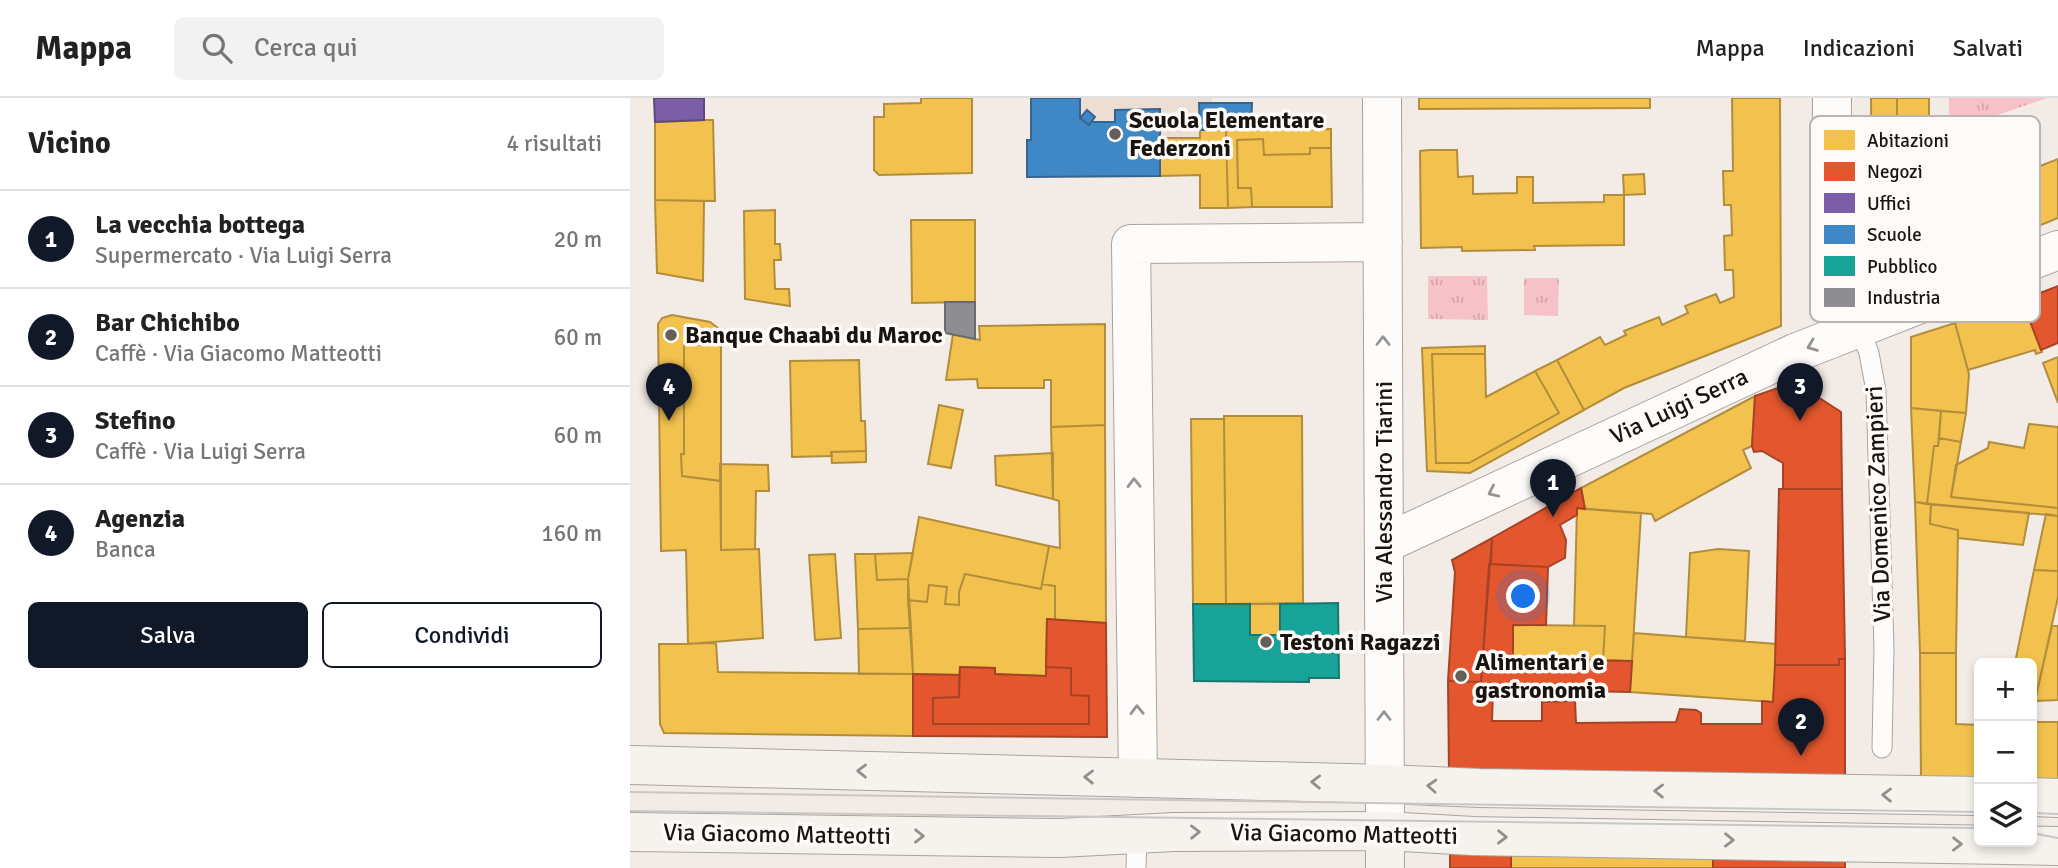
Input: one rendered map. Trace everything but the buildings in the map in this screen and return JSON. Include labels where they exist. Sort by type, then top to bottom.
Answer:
[{"type":"main road","name":"Via Giacomo Matteotti","points":[[630,765],[1480,788],[1974,796]]},
{"type":"main road","points":[[2037,797],[2058,798]]},
{"type":"main road","name":"Via Giacomo Matteotti","points":[[630,832],[1060,838],[1136,851],[1174,832],[1385,850],[1473,836],[2058,846]]},
{"type":"street","name":"Via Alessandro Tiarini","points":[[1382,98],[1385,850]]},
{"type":"street","name":"Via Domenico Zampieri","points":[[1832,98],[1832,116]]},
{"type":"street","points":[[1138,778],[1132,243],[1383,242]]},
{"type":"street","name":"Via Luigi Serra","points":[[2040,257],[2058,250]]},
{"type":"street","name":"Via Domenico Zampieri","points":[[1857,322],[1859,328]]},
{"type":"street","name":"Via Luigi Serra","points":[[1384,544],[1795,352],[1874,322]]},
{"type":"lane","name":"Via Domenico Zampieri","points":[[1859,328],[1869,353],[1877,391],[1884,648],[1882,748]]},
{"type":"shaded area","name":"Scuola Elementare Federzoni","points":[[1031,98],[1212,98],[1212,103],[1199,104],[1200,175],[1027,177]]},
{"type":"green space","points":[[1949,98],[2047,98],[1994,116],[1949,116]]},
{"type":"green space","points":[[1428,276],[1487,276],[1488,320],[1428,319]]},
{"type":"green space","points":[[1524,278],[1559,278],[1558,316],[1524,315]]},
{"type":"tram line","points":[[630,792],[1974,812]]},
{"type":"tram line","points":[[630,811],[1974,828]]},
{"type":"tram line","points":[[2037,813],[2058,814]]},
{"type":"tram line","points":[[2037,834],[2058,838]]},
{"type":"place","name":"Scuola Elementare Federzoni","points":[[1115,134]]},
{"type":"place","name":"Banque Chaabi du Maroc","points":[[671,335]]},
{"type":"place","name":"Agenzia","points":[[669,421]]},
{"type":"place","name":"Stefino","points":[[1800,421]]},
{"type":"place","name":"La vecchia bottega","points":[[1553,517]]},
{"type":"place","name":"Testoni Ragazzi","points":[[1266,642]]},
{"type":"place","name":"Alimentari e gastronomia","points":[[1461,676]]},
{"type":"place","name":"Bar Chichibo","points":[[1801,756]]}]
